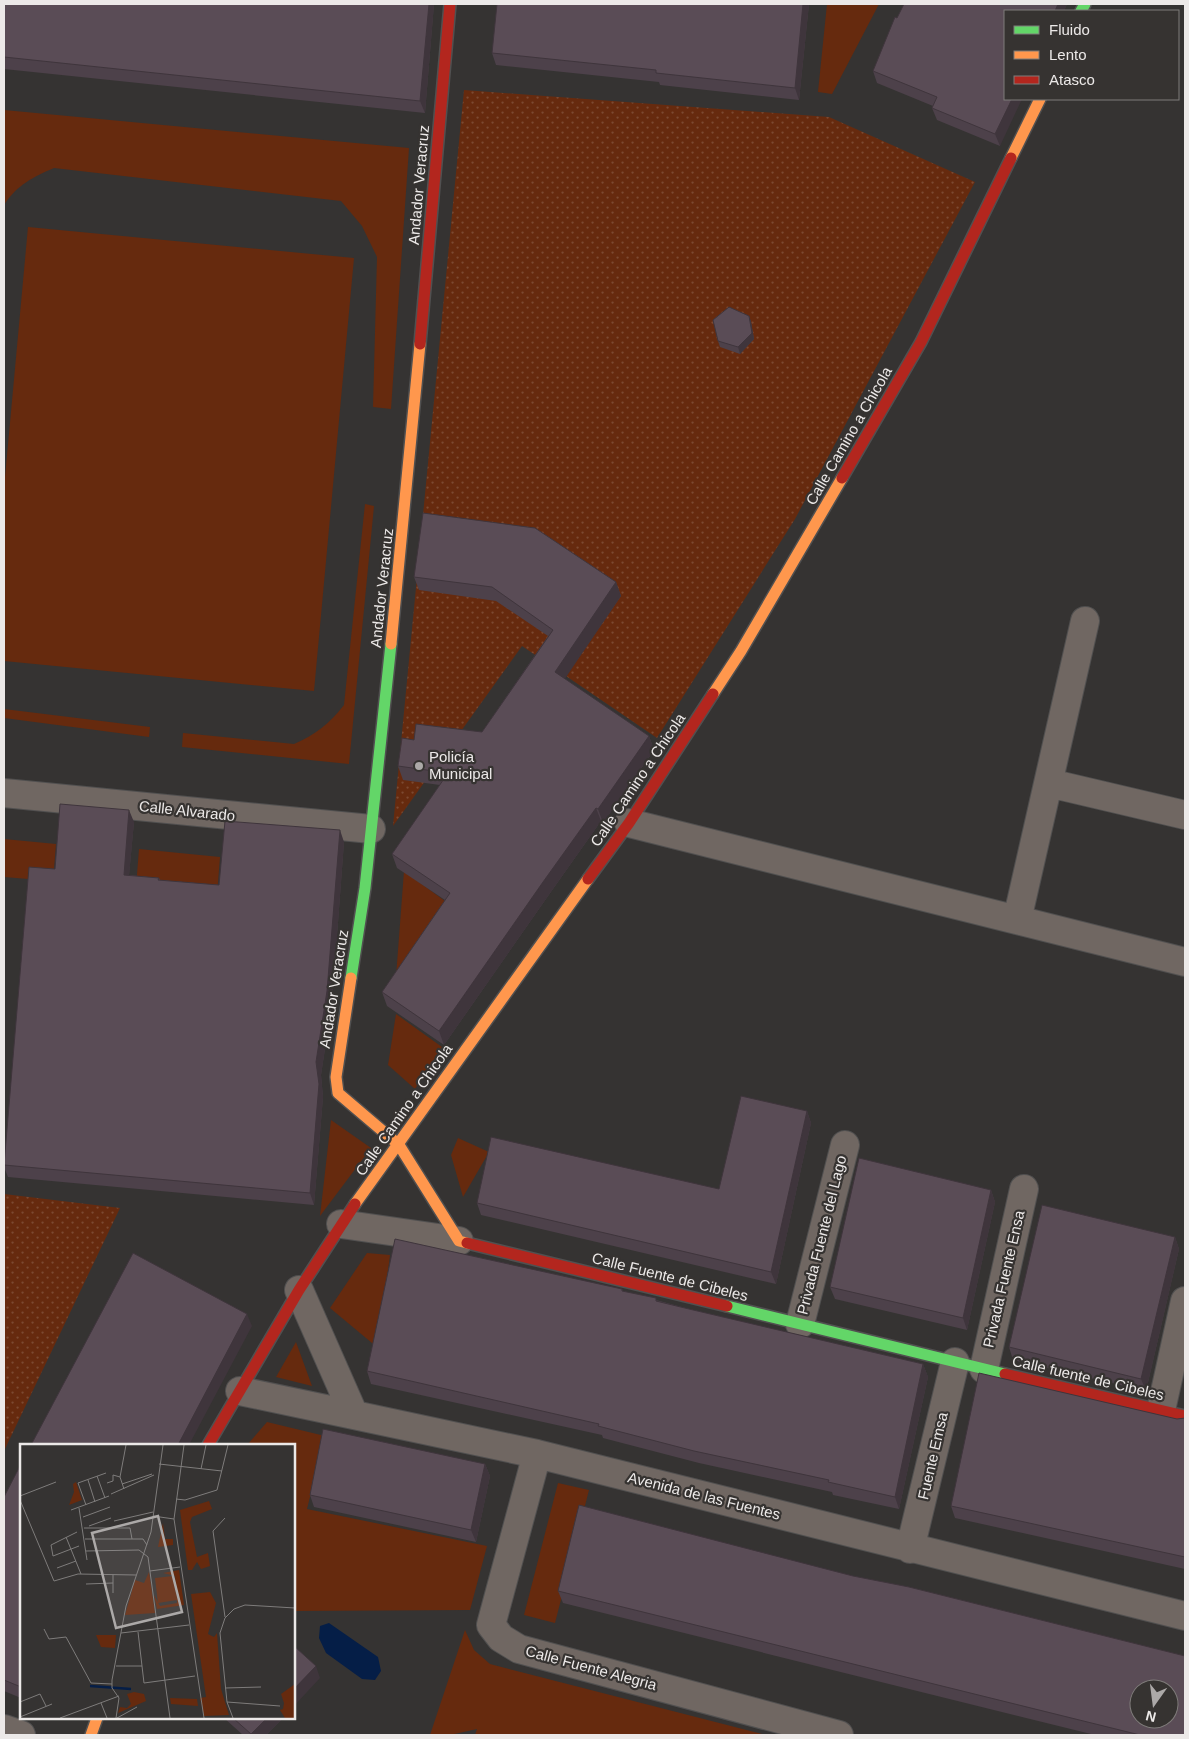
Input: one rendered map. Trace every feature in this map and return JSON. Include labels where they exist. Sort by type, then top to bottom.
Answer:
[{"type":"street","name":"Andador Veracruz","points":[[399,1145],[338,1093],[336,1077],[365,888],[409,473],[450,4]]},
{"type":"street","name":"Calle Camino a Chicola","points":[[209,1444],[299,1290],[341,1224],[399,1145],[502,996],[629,823],[741,651],[921,342],[1040,100]]},
{"type":"street","points":[[1017,920],[1085,621]]},
{"type":"street","points":[[1049,783],[1185,815]]},
{"type":"street","name":"Calle Alvarado","points":[[4,793],[371,829]]},
{"type":"street","points":[[629,823],[1185,962]]},
{"type":"street","points":[[399,1145],[458,1241]]},
{"type":"street","name":"Privada Fuente del Lago","points":[[800,1324],[845,1145]]},
{"type":"street","name":"Privada Fuente Ensa","points":[[984,1369],[1024,1189]]},
{"type":"street","points":[[341,1224],[458,1241]]},
{"type":"street","name":"Calle Fuente de Cibeles","points":[[458,1241],[984,1369]]},
{"type":"street","points":[[299,1290],[354,1415]]},
{"type":"street","points":[[1173,1413],[1185,1300]]},
{"type":"street","name":"Fuente Emsa","points":[[910,1549],[955,1362]]},
{"type":"street","name":"Calle fuente de Cibeles","points":[[984,1369],[1173,1413]]},
{"type":"street","name":"Avenida de las Fuentes","points":[[240,1391],[537,1454],[910,1549],[1185,1616]]},
{"type":"street","name":"Calle Fuente Alegria","points":[[537,1454],[492,1625],[501,1638],[519,1649],[840,1735]]},
{"type":"street","points":[[91,1735],[97,1719]]},
{"type":"street","points":[[4,1729],[21,1735]]},
{"type":"shaded area","points":[[827,4],[879,4],[832,94],[818,92]]},
{"type":"shaded area","points":[[464,90],[829,117],[975,182],[795,519],[657,738],[522,646],[393,826]]},
{"type":"shaded area","points":[[4,110],[409,148],[391,409],[373,407],[377,257],[362,226],[341,201],[54,168],[26,182],[14,192],[4,205]]},
{"type":"shaded area","points":[[28,227],[354,258],[314,691],[4,661],[4,488]]},
{"type":"shaded area","points":[[365,504],[374,506],[349,764],[182,747],[183,733],[294,744],[322,728],[344,705]]},
{"type":"shaded area","points":[[4,709],[150,727],[149,737],[4,718]]},
{"type":"shaded area","points":[[4,839],[56,844],[53,881],[4,877]]},
{"type":"shaded area","points":[[139,849],[220,857],[217,895],[136,887]]},
{"type":"shaded area","points":[[404,871],[453,907],[395,990]]},
{"type":"shaded area","points":[[396,1014],[442,1047],[415,1089],[388,1065]]},
{"type":"shaded area","points":[[331,1120],[371,1148],[320,1216]]},
{"type":"shaded area","points":[[458,1138],[489,1152],[463,1197],[451,1155]]},
{"type":"shaded area","points":[[4,1194],[120,1208],[4,1451]]},
{"type":"shaded area","points":[[367,1253],[390,1255],[378,1348],[330,1308]]},
{"type":"shaded area","points":[[296,1342],[312,1386],[276,1377]]},
{"type":"shaded area","points":[[267,1422],[325,1436],[307,1509],[487,1546],[470,1610],[295,1611],[295,1444],[248,1444]]},
{"type":"shaded area","points":[[558,1483],[589,1490],[555,1623],[524,1615]]},
{"type":"shaded area","points":[[465,1630],[474,1650],[490,1664],[766,1735],[475,1735],[477,1729],[450,1735],[430,1735]]},
{"type":"water","points":[[329,1623],[378,1657],[381,1671],[375,1680],[362,1679],[326,1653],[319,1638],[320,1626]]},
{"type":"building","points":[[4,4],[429,4],[420,101],[4,57]]},
{"type":"building","points":[[497,4],[803,4],[795,88],[656,73],[656,70],[492,53]]},
{"type":"building","points":[[904,4],[1058,4],[1055,10],[1004,10],[1004,100],[1012,100],[995,134],[932,108],[937,97],[873,71],[895,17],[897,18]]},
{"type":"building","points":[[729,307],[749,316],[752,333],[738,347],[718,341],[713,320]]},
{"type":"building","points":[[423,513],[535,528],[616,582],[555,672],[649,736],[598,809],[596,808],[543,882],[439,1031],[382,992],[450,893],[392,854],[448,773],[398,766],[402,738],[414,740],[416,724],[482,732],[553,630],[492,587],[414,577]]},
{"type":"building","points":[[60,804],[129,810],[124,875],[159,878],[158,880],[219,885],[225,821],[340,830],[327,991],[316,1062],[319,1084],[310,1193],[4,1165],[29,867],[55,869]]},
{"type":"building","points":[[741,1096],[807,1111],[771,1272],[477,1203],[491,1137],[719,1189]]},
{"type":"building","points":[[859,1158],[991,1190],[963,1318],[830,1287]]},
{"type":"building","points":[[1042,1205],[1175,1237],[1141,1379],[1009,1347]]},
{"type":"building","points":[[395,1239],[622,1289],[622,1291],[656,1298],[656,1301],[923,1364],[895,1497],[828,1482],[829,1480],[694,1451],[598,1426],[599,1424],[367,1371]]},
{"type":"building","points":[[133,1253],[247,1314],[179,1444],[32,1444]]},
{"type":"building","points":[[979,1373],[1177,1419],[1185,1418],[1185,1557],[951,1506]]},
{"type":"building","points":[[323,1429],[485,1464],[471,1530],[310,1495]]},
{"type":"building","points":[[20,1466],[20,1687],[4,1680],[4,1497]]},
{"type":"building","points":[[579,1505],[853,1576],[909,1587],[1185,1656],[1185,1735],[1140,1735],[558,1591]]},
{"type":"building","points":[[295,1647],[316,1666],[295,1688]]},
{"type":"building","points":[[234,1719],[266,1719],[251,1734]]},
{"type":"traffic: fast","points":[[1082,10],[1085,4]]},
{"type":"traffic: fast","points":[[351,978],[365,888],[391,644]]},
{"type":"traffic: fast","points":[[727,1306],[1005,1374]]},
{"type":"traffic: slow","points":[[1011,158],[1040,100]]},
{"type":"traffic: slow","points":[[391,644],[420,344]]},
{"type":"traffic: slow","points":[[713,694],[741,651],[842,478]]},
{"type":"traffic: slow","points":[[355,1204],[588,879]]},
{"type":"traffic: slow","points":[[351,978],[336,1077],[338,1093],[399,1145],[459,1241],[467,1243]]},
{"type":"traffic: slow","points":[[91,1735],[97,1719]]},
{"type":"traffic: jam","points":[[420,344],[450,4]]},
{"type":"traffic: jam","points":[[842,478],[921,342],[1011,158]]},
{"type":"traffic: jam","points":[[588,879],[629,823],[713,694]]},
{"type":"traffic: jam","points":[[209,1444],[299,1290],[355,1204]]},
{"type":"traffic: jam","points":[[467,1243],[727,1306]]},
{"type":"traffic: jam","points":[[1005,1374],[1185,1416]]},
{"type":"place","name":"Policía Municipal","points":[[419,766]]}]
